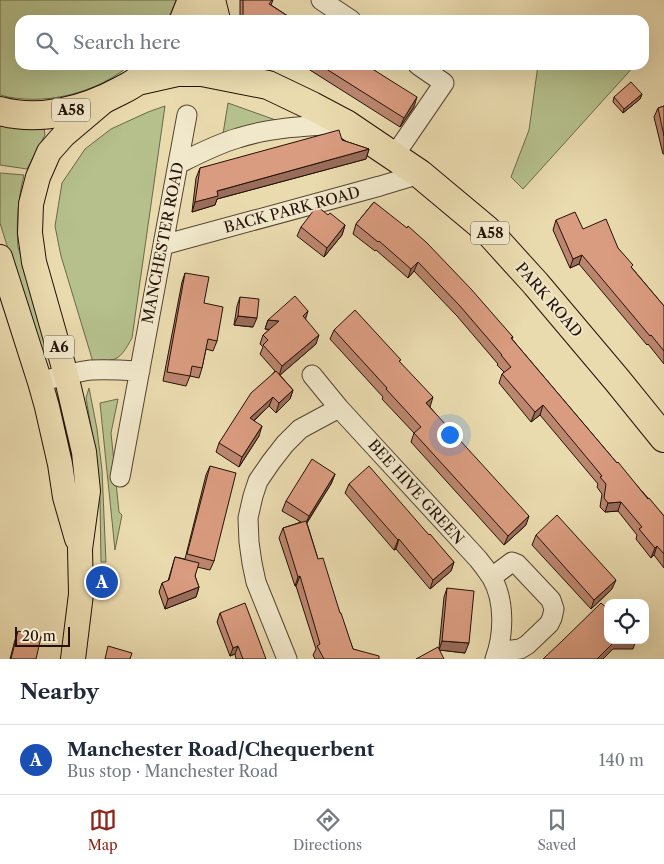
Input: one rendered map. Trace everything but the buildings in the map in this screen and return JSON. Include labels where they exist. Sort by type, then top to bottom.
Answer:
[{"type":"highway","points":[[186,15],[192,0]]},
{"type":"highway","points":[[211,0],[215,15]]},
{"type":"highway","name":"PARK ROAD","points":[[251,70],[268,85]]},
{"type":"highway","name":"PARK ROAD","points":[[144,73],[202,72],[268,85],[346,124],[420,174],[487,230],[536,284],[664,438]]},
{"type":"highway","name":"A58","points":[[0,111],[37,115],[70,111],[108,98],[144,73]]},
{"type":"main road","name":"A6","points":[[73,659],[81,594],[80,549],[88,491],[84,452],[66,374],[34,262],[30,233],[31,204],[38,177],[49,152],[64,135],[108,98]]},
{"type":"main road","name":"A6","points":[[0,257],[40,382],[51,425],[65,497],[80,549]]},
{"type":"street","points":[[321,0],[344,15]]},
{"type":"street","points":[[394,156],[444,83],[425,70]]},
{"type":"street","name":"MANCHESTER ROAD","points":[[120,477],[187,116]]},
{"type":"street","points":[[178,164],[240,137],[280,128],[346,124]]},
{"type":"street","name":"BACK PARK ROAD","points":[[163,245],[420,174]]},
{"type":"street","points":[[40,382],[66,374],[89,370],[140,371]]},
{"type":"street","name":"BEE HIVE GREEN","points":[[312,375],[339,408],[478,559],[492,577],[501,602],[501,630],[497,656],[520,649],[526,645],[549,624],[554,609],[551,600],[517,564],[512,562],[492,577]]},
{"type":"street","points":[[287,659],[256,582],[248,542],[248,518],[258,481],[285,444],[300,429],[339,408]]},
{"type":"green space","points":[[0,0],[176,0],[170,15],[15,15],[15,70],[124,70],[102,83],[69,95],[34,99],[0,95]]},
{"type":"green space","points":[[537,70],[630,70],[523,189],[511,177],[529,130]]},
{"type":"green space","points":[[228,103],[284,123],[222,140]]},
{"type":"green space","points":[[165,106],[132,338],[117,358],[93,362],[61,256],[55,226],[62,183],[85,149],[111,129]]},
{"type":"green space","points":[[0,123],[44,128],[45,135],[27,169],[0,165]]},
{"type":"green space","points":[[0,173],[24,175],[18,211],[18,247],[50,353],[48,357],[40,352],[0,223]]},
{"type":"green space","points":[[89,388],[102,470],[106,562],[101,562],[97,461],[86,398]]},
{"type":"green space","points":[[118,399],[111,433],[119,512],[122,515],[115,550],[100,403]]},
{"type":"place","name":"Manchester Road/Chequerbent","points":[[102,582]]}]
